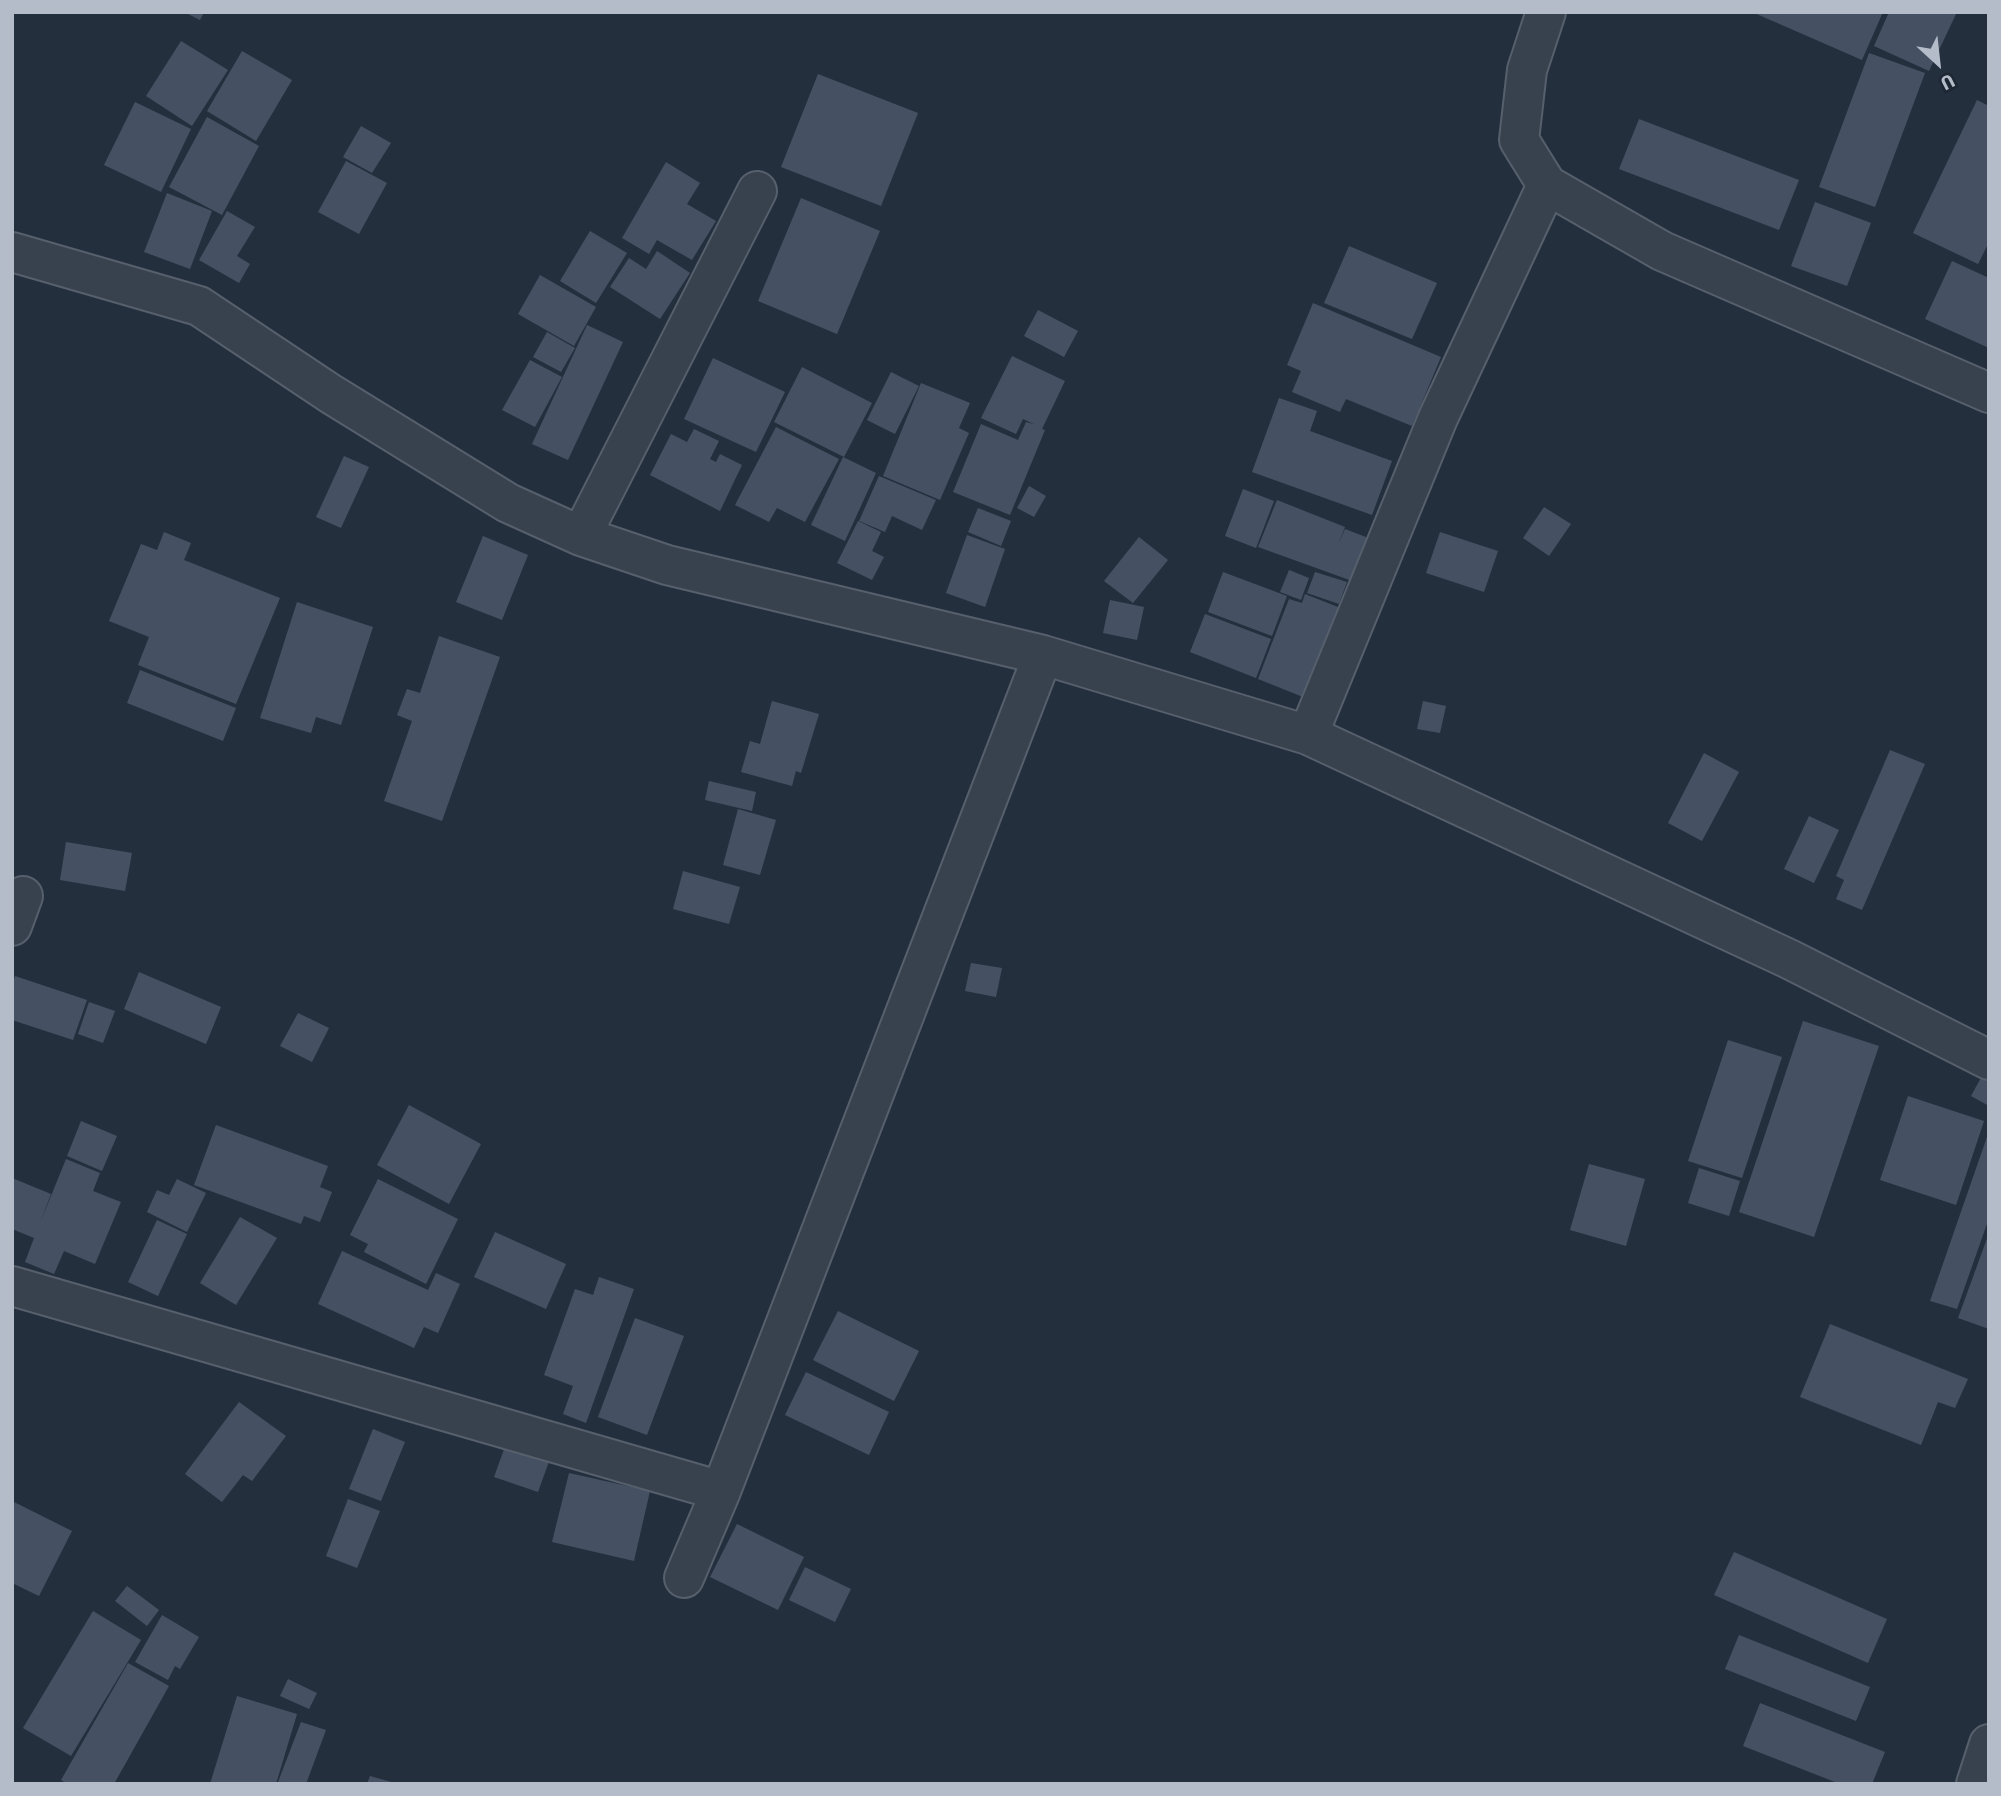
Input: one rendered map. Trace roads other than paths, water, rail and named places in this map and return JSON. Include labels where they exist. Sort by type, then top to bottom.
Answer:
[{"type":"street","points":[[1546,12],[1527,70],[1519,140],[1546,185],[1662,251],[1989,393]]},
{"type":"street","points":[[1308,735],[1438,418],[1546,185]]},
{"type":"street","points":[[581,536],[757,191]]},
{"type":"street","points":[[12,252],[199,306],[331,394],[508,503],[581,536],[667,565],[1043,654],[1308,735],[1789,959],[1989,1060]]},
{"type":"street","points":[[684,1578],[721,1491],[1043,654]]},
{"type":"street","points":[[12,1286],[721,1491]]},
{"type":"street","points":[[1976,1784],[1989,1744]]}]
